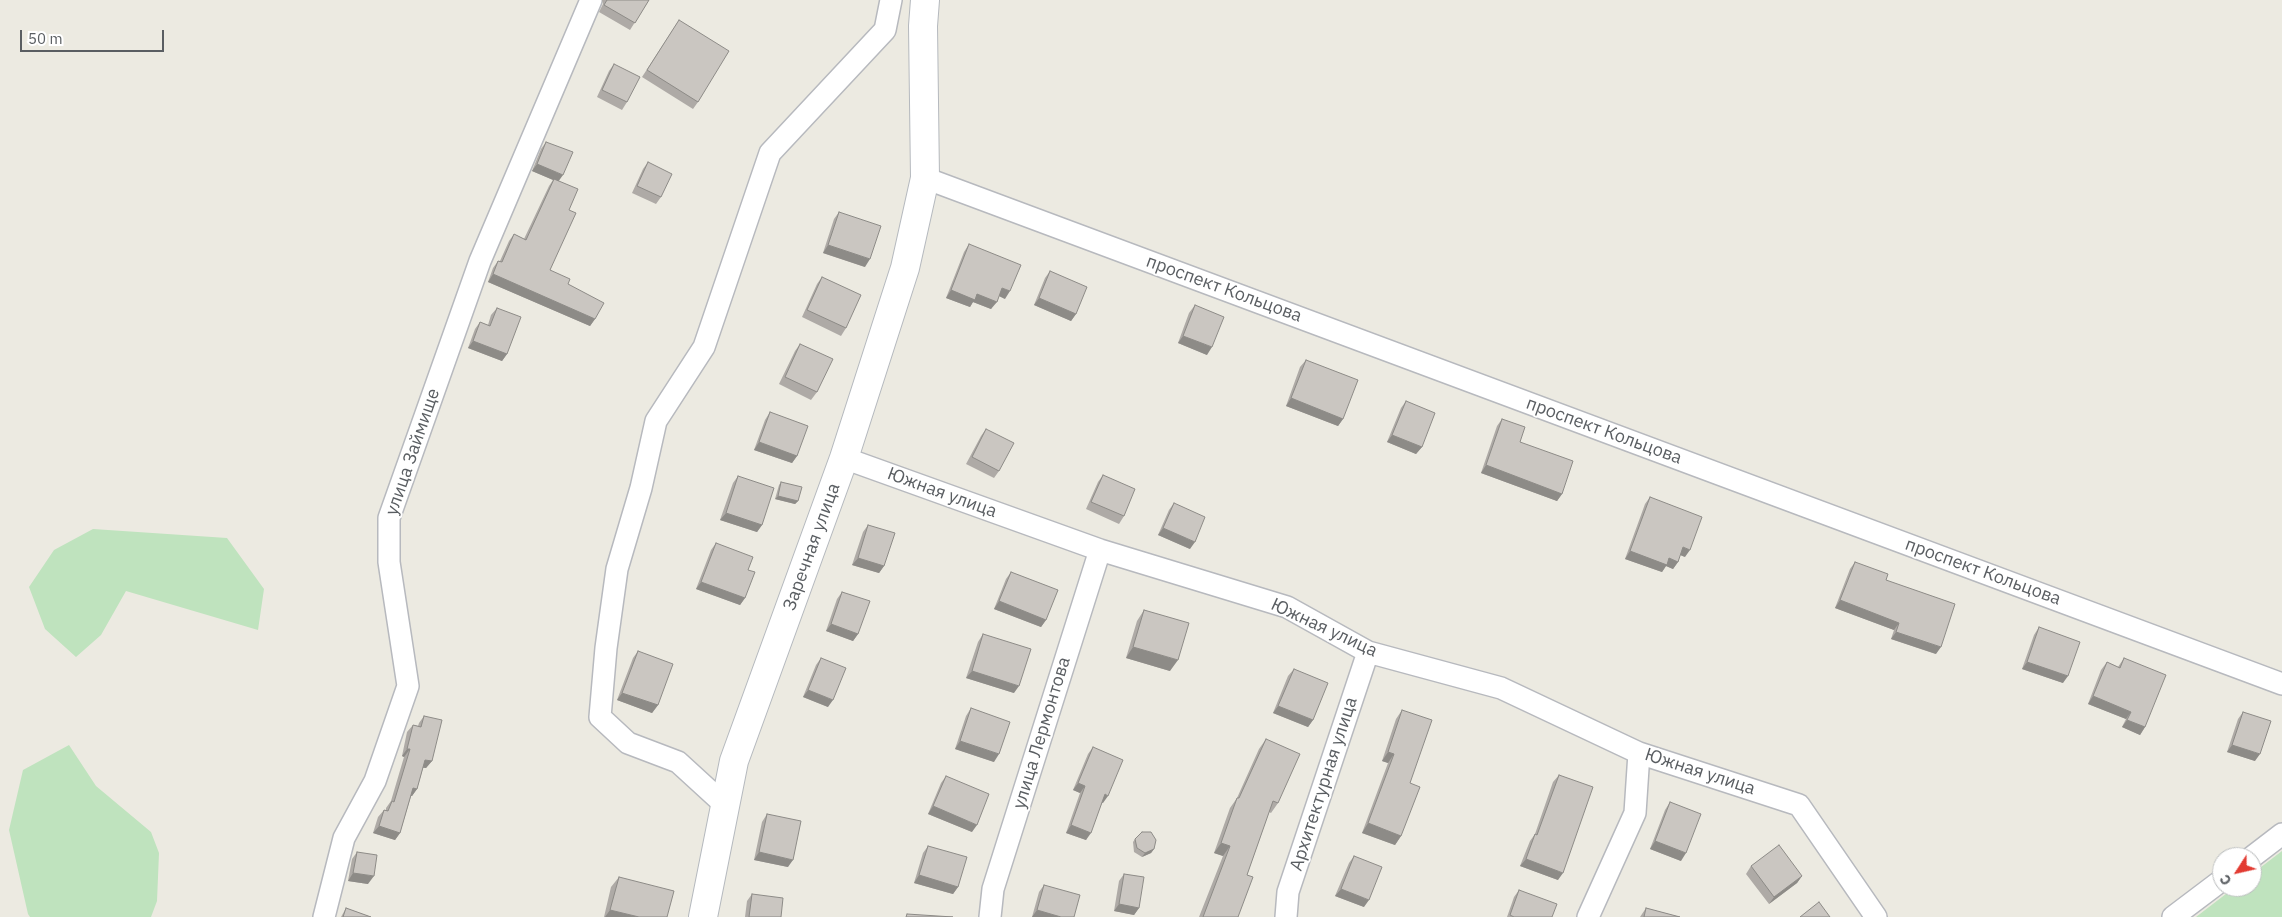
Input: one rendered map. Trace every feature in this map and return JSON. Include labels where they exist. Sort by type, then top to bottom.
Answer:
[{"type":"street","name":"улица Займище","points":[[324,917],[344,838],[376,781],[408,686],[389,562],[389,518],[480,262],[591,0]]},
{"type":"street","points":[[725,805],[678,762],[628,743],[600,717],[606,648],[617,569],[641,488],[656,421],[704,347],[770,153],[885,30],[891,0]]},
{"type":"street","name":"Заречная улица","points":[[703,917],[734,761],[844,458],[905,268],[925,178],[923,26],[925,0]]},
{"type":"street","name":"проспект Кольцова","points":[[925,178],[2282,684]]},
{"type":"street","name":"Южная улица","points":[[844,458],[1100,550],[1287,607],[1368,652],[1501,688],[1639,752],[1799,805],[1876,917]]},
{"type":"street","name":"улица Лермонтова","points":[[990,917],[993,889],[1100,550]]},
{"type":"street","name":"Архитектурная улица","points":[[1286,917],[1288,892],[1368,652]]},
{"type":"street","points":[[1588,917],[1635,813],[1639,752]]},
{"type":"street","points":[[2262,849],[2282,834]]},
{"type":"street","points":[[2173,917],[2212,888]]},
{"type":"green space","points":[[93,529],[227,538],[264,589],[258,630],[126,591],[101,635],[76,657],[45,629],[29,587],[54,550]]},
{"type":"green space","points":[[69,745],[96,786],[151,832],[159,853],[157,901],[151,917],[30,917],[28,914],[9,830],[23,770]]},
{"type":"green space","points":[[2282,851],[2282,917],[2196,917],[2222,897],[2262,897],[2262,866]]},
{"type":"building","points":[[607,0],[649,0],[635,23],[604,5]]},
{"type":"building","points":[[679,20],[729,51],[698,102],[647,70]]},
{"type":"building","points":[[614,64],[640,77],[627,102],[602,90]]},
{"type":"building","points":[[546,142],[573,152],[563,175],[537,164]]},
{"type":"building","points":[[648,162],[672,174],[661,197],[637,186]]},
{"type":"building","points":[[554,179],[578,189],[569,210],[576,213],[550,270],[570,279],[568,284],[604,303],[595,319],[493,274],[498,261],[502,262],[514,234],[526,240]]},
{"type":"building","points":[[839,212],[881,226],[870,259],[828,245]]},
{"type":"building","points":[[969,244],[1021,265],[1010,291],[1002,288],[997,302],[977,294],[975,300],[951,290]]},
{"type":"building","points":[[1050,271],[1087,287],[1076,314],[1039,298]]},
{"type":"building","points":[[822,277],[861,295],[846,328],[807,310]]},
{"type":"building","points":[[1195,305],[1224,317],[1212,347],[1183,336]]},
{"type":"building","points":[[497,308],[521,317],[507,354],[473,341],[480,322],[490,326]]},
{"type":"building","points":[[800,344],[833,359],[817,392],[785,377]]},
{"type":"building","points":[[1306,360],[1358,380],[1343,419],[1291,398]]},
{"type":"building","points":[[1406,401],[1435,413],[1422,447],[1392,435]]},
{"type":"building","points":[[770,412],[808,426],[797,456],[759,442]]},
{"type":"building","points":[[1502,419],[1525,427],[1520,442],[1573,461],[1562,494],[1486,465]]},
{"type":"building","points":[[986,429],[1014,443],[999,471],[972,457]]},
{"type":"building","points":[[1103,475],[1135,489],[1124,516],[1091,502]]},
{"type":"building","points":[[738,476],[774,488],[762,525],[726,513]]},
{"type":"building","points":[[781,482],[802,487],[798,501],[778,496]]},
{"type":"building","points":[[1650,497],[1702,517],[1690,550],[1683,547],[1678,562],[1669,558],[1667,565],[1630,551]]},
{"type":"building","points":[[1174,503],[1205,517],[1195,542],[1163,528]]},
{"type":"building","points":[[868,525],[895,533],[884,566],[858,558]]},
{"type":"building","points":[[716,543],[753,557],[748,570],[755,572],[745,598],[701,582]]},
{"type":"building","points":[[1855,562],[1888,574],[1886,580],[1955,604],[1941,647],[1896,632],[1899,623],[1840,600]]},
{"type":"building","points":[[1011,572],[1058,590],[1046,620],[999,601]]},
{"type":"building","points":[[842,592],[870,601],[858,634],[831,624]]},
{"type":"building","points":[[1144,610],[1189,623],[1178,660],[1133,647]]},
{"type":"building","points":[[2039,627],[2080,642],[2068,676],[2027,662]]},
{"type":"building","points":[[983,634],[1031,649],[1019,686],[972,671]]},
{"type":"building","points":[[638,651],[673,664],[658,705],[622,693]]},
{"type":"building","points":[[821,658],[846,668],[833,700],[808,690]]},
{"type":"building","points":[[2124,658],[2166,675],[2145,727],[2127,720],[2131,712],[2093,696],[2107,662],[2120,668]]},
{"type":"building","points":[[1294,669],[1328,683],[1313,720],[1278,706]]},
{"type":"building","points":[[971,708],[1010,722],[999,754],[960,741]]},
{"type":"building","points":[[1402,710],[1432,720],[1410,783],[1420,787],[1401,836],[1368,823],[1394,754],[1388,752]]},
{"type":"building","points":[[2243,712],[2271,721],[2260,754],[2232,745]]},
{"type":"building","points":[[424,716],[442,720],[432,761],[425,760],[417,789],[413,788],[400,833],[379,826],[384,810],[388,811],[392,801],[394,802],[410,749],[407,749],[413,725],[421,727]]},
{"type":"building","points":[[1266,739],[1300,754],[1278,803],[1273,801],[1247,875],[1253,877],[1238,917],[1203,917],[1230,846],[1221,843],[1237,798],[1239,798]]},
{"type":"building","points":[[1093,747],[1123,760],[1108,796],[1105,794],[1091,833],[1071,825],[1085,786],[1078,783]]},
{"type":"building","points":[[1559,775],[1593,787],[1563,873],[1526,859]]},
{"type":"building","points":[[946,776],[989,794],[977,825],[933,806]]},
{"type":"building","points":[[1670,802],[1701,814],[1686,853],[1655,841]]},
{"type":"building","points":[[767,814],[801,821],[793,860],[759,852]]},
{"type":"building","points":[[1142,832],[1151,832],[1156,840],[1154,849],[1145,853],[1137,848],[1135,839]]},
{"type":"building","points":[[1779,845],[1802,876],[1774,897],[1751,866]]},
{"type":"building","points":[[928,846],[967,857],[958,887],[919,875]]},
{"type":"building","points":[[357,852],[377,855],[374,876],[353,873]]},
{"type":"building","points":[[1354,856],[1382,867],[1369,900],[1341,889]]},
{"type":"building","points":[[1124,874],[1144,877],[1139,908],[1119,904]]},
{"type":"building","points":[[619,877],[674,891],[667,917],[639,917],[610,910]]},
{"type":"building","points":[[1044,885],[1080,895],[1074,917],[1061,917],[1037,910]]},
{"type":"building","points":[[1519,890],[1557,904],[1552,917],[1514,917],[1510,915]]},
{"type":"building","points":[[752,894],[783,898],[781,917],[749,917]]},
{"type":"building","points":[[1819,902],[1830,917],[1800,917]]},
{"type":"building","points":[[346,908],[371,917],[343,917]]},
{"type":"building","points":[[1646,908],[1680,917],[1644,917]]},
{"type":"building","points":[[907,914],[953,917],[906,917]]}]
